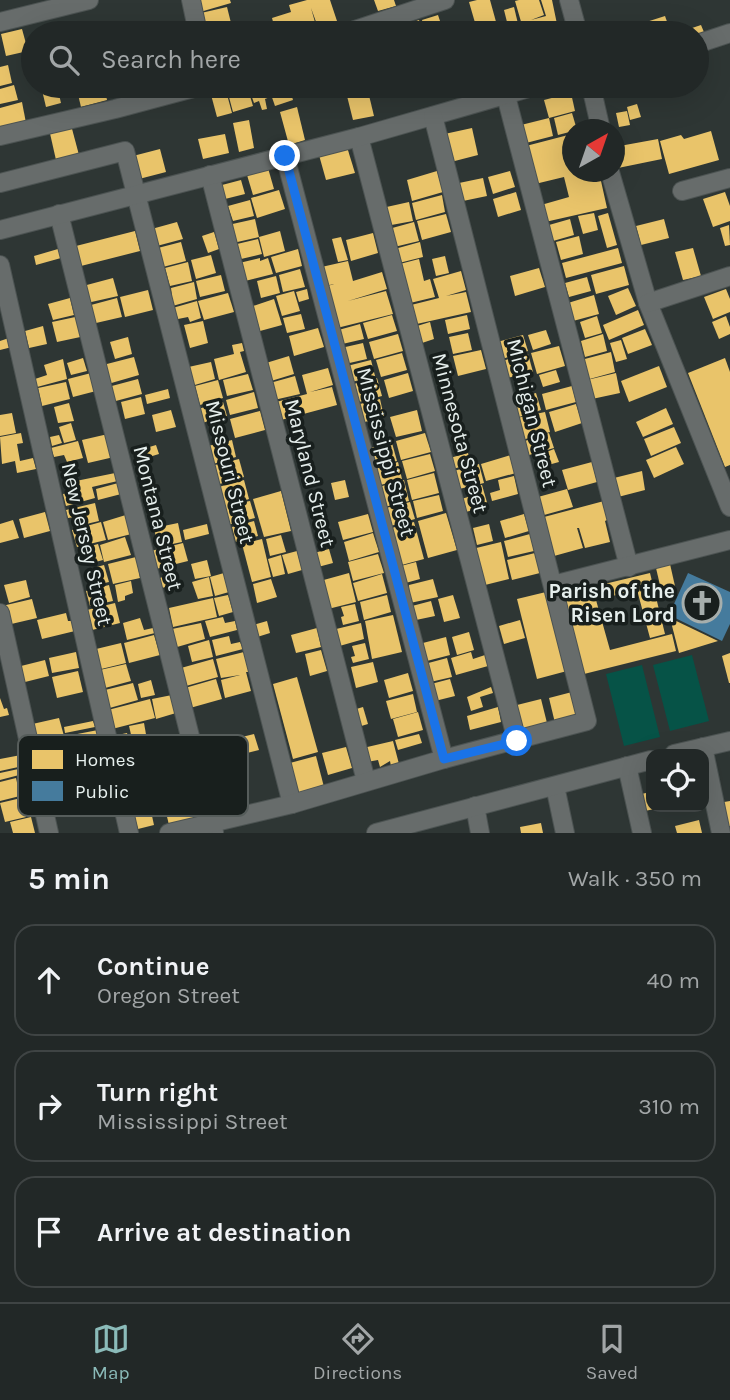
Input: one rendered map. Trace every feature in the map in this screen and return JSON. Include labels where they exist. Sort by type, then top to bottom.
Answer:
[{"type":"street","points":[[0,22],[89,0]]},
{"type":"street","points":[[191,0],[195,21]]},
{"type":"street","points":[[382,21],[445,0]]},
{"type":"street","points":[[569,0],[575,21]]},
{"type":"street","points":[[709,40],[730,33]]},
{"type":"street","points":[[0,136],[157,98]]},
{"type":"street","points":[[0,230],[499,98]]},
{"type":"street","points":[[507,98],[629,567]]},
{"type":"street","points":[[594,98],[598,119]]},
{"type":"street","name":"Michigan Street","points":[[433,116],[587,721],[517,741]]},
{"type":"street","name":"Minnesota Street","points":[[359,137],[517,741]]},
{"type":"street","name":"Missouri Street","points":[[0,183],[125,151],[292,804]]},
{"type":"street","name":"Mississippi Street","points":[[285,156],[444,759]]},
{"type":"street","name":"Maryland Street","points":[[210,175],[366,781]]},
{"type":"street","points":[[682,191],[730,178]]},
{"type":"street","points":[[613,182],[648,303],[730,507]]},
{"type":"street","name":"Montana Street","points":[[59,214],[190,735]]},
{"type":"street","name":"New Jersey Street","points":[[0,265],[107,735]]},
{"type":"street","points":[[648,303],[730,276]]},
{"type":"street","points":[[553,585],[730,540]]},
{"type":"street","points":[[0,613],[27,735]]},
{"type":"street","points":[[169,833],[213,828],[366,781],[517,741]]},
{"type":"street","points":[[695,749],[730,741]]},
{"type":"street","points":[[703,747],[721,833]]},
{"type":"street","points":[[376,833],[408,829],[475,806],[646,761]]},
{"type":"street","points":[[627,766],[642,833]]},
{"type":"street","points":[[555,786],[565,833]]},
{"type":"street","points":[[475,806],[481,833]]},
{"type":"green space","points":[[692,655],[709,721],[670,731],[653,665]]},
{"type":"green space","points":[[642,665],[660,737],[624,746],[606,674]]},
{"type":"building: Homes","points":[[197,0],[230,0],[231,3],[200,12]]},
{"type":"building: Homes","points":[[307,0],[330,0],[337,21],[316,21],[311,8],[315,21],[273,21],[272,18],[291,12],[289,5]]},
{"type":"building: Homes","points":[[374,0],[394,0],[396,6],[378,11]]},
{"type":"building: Homes","points":[[490,0],[496,21],[475,21],[469,2]]},
{"type":"building: Homes","points":[[539,0],[544,15],[531,20],[546,16],[541,0],[552,0],[556,21],[521,21],[515,1]]},
{"type":"building: Homes","points":[[227,7],[230,21],[202,21],[201,13]]},
{"type":"building: Homes","points":[[514,7],[517,21],[507,21],[504,10]]},
{"type":"building: Homes","points":[[438,15],[440,21],[422,21]]},
{"type":"building: Homes","points":[[665,16],[667,21],[649,21]]},
{"type":"building: Homes","points":[[21,29],[21,53],[6,56],[1,34]]},
{"type":"building: Homes","points":[[8,65],[12,83],[0,86],[0,67]]},
{"type":"building: Homes","points":[[14,85],[18,100],[0,104],[0,89]]},
{"type":"building: Homes","points":[[44,98],[60,98],[61,103],[46,107]]},
{"type":"building: Homes","points":[[79,98],[107,98],[107,100],[81,107]]},
{"type":"building: Homes","points":[[212,98],[228,98],[232,113],[217,117]]},
{"type":"building: Homes","points":[[229,98],[251,98],[253,106],[233,112]]},
{"type":"building: Homes","points":[[252,98],[268,98],[265,99],[267,109],[262,110],[259,101],[254,103]]},
{"type":"building: Homes","points":[[272,98],[292,98],[293,100],[275,106]]},
{"type":"building: Homes","points":[[348,98],[370,98],[374,116],[353,120]]},
{"type":"building: Homes","points":[[572,98],[575,111],[549,118],[544,100]]},
{"type":"building: Homes","points":[[22,102],[26,123],[0,130],[0,108]]},
{"type":"building: Homes","points":[[637,104],[641,117],[630,120],[627,107]]},
{"type":"building: Homes","points":[[297,107],[305,140],[289,145],[280,112]]},
{"type":"building: Homes","points":[[627,111],[630,125],[625,126],[625,119],[617,119],[616,113]]},
{"type":"building: Homes","points":[[572,113],[574,119],[562,119],[562,134],[558,135],[554,118]]},
{"type":"building: Homes","points":[[549,118],[553,136],[526,143],[521,125]]},
{"type":"building: Homes","points":[[249,120],[254,148],[239,152],[233,123]]},
{"type":"building: Homes","points":[[71,125],[79,155],[56,160],[49,129]]},
{"type":"building: Homes","points":[[472,128],[478,155],[447,163],[440,135]]},
{"type":"building: Homes","points":[[711,131],[719,160],[669,174],[660,141],[681,135],[684,139]]},
{"type":"building: Homes","points":[[225,134],[229,153],[203,159],[198,139]]},
{"type":"building: Homes","points":[[562,137],[562,177],[535,184],[526,146]]},
{"type":"building: Homes","points":[[658,139],[662,159],[625,167],[625,145]]},
{"type":"building: Homes","points":[[347,147],[355,173],[326,180],[319,155]]},
{"type":"building: Homes","points":[[160,149],[166,172],[139,179],[133,156]]},
{"type":"building: Homes","points":[[268,168],[274,189],[253,195],[247,175]]},
{"type":"building: Homes","points":[[437,171],[443,192],[412,201],[407,180]]},
{"type":"building: Homes","points":[[510,171],[515,187],[493,194],[488,177]]},
{"type":"building: Homes","points":[[483,178],[487,196],[463,201],[459,183]]},
{"type":"building: Homes","points":[[241,180],[245,194],[225,199],[222,185]]},
{"type":"building: Homes","points":[[565,182],[601,182],[607,208],[545,222],[541,205],[569,197]]},
{"type":"building: Homes","points":[[279,190],[285,209],[257,218],[251,198]]},
{"type":"building: Homes","points":[[516,192],[521,210],[498,217],[493,199]]},
{"type":"building: Homes","points":[[725,192],[730,206],[730,221],[713,227],[703,199]]},
{"type":"building: Homes","points":[[442,195],[445,212],[416,220],[412,203]]},
{"type":"building: Homes","points":[[250,200],[254,216],[233,221],[228,206]]},
{"type":"building: Homes","points":[[409,202],[413,221],[386,226],[382,208]]},
{"type":"building: Homes","points":[[594,213],[598,230],[583,234],[578,216]]},
{"type":"building: Homes","points":[[608,213],[617,245],[607,248],[598,216]]},
{"type":"building: Homes","points":[[446,214],[451,232],[422,240],[417,221]]},
{"type":"building: Homes","points":[[255,219],[259,237],[233,243],[228,225]]},
{"type":"building: Homes","points":[[570,219],[574,235],[553,241],[549,225]]},
{"type":"building: Homes","points":[[664,219],[669,238],[641,245],[636,226]]},
{"type":"building: Homes","points":[[177,222],[183,239],[153,247],[148,230]]},
{"type":"building: Homes","points":[[414,222],[419,241],[390,248],[385,230]]},
{"type":"building: Homes","points":[[729,225],[730,245],[725,246],[720,228]]},
{"type":"building: Homes","points":[[135,231],[140,251],[77,267],[72,247]]},
{"type":"building: Homes","points":[[280,231],[285,251],[264,257],[259,237]]},
{"type":"building: Homes","points":[[214,232],[219,249],[208,253],[202,236]]},
{"type":"building: Homes","points":[[373,233],[378,253],[351,261],[346,240]]},
{"type":"building: Homes","points":[[579,236],[583,254],[561,260],[556,242]]},
{"type":"building: Homes","points":[[341,237],[348,260],[338,262],[332,239]]},
{"type":"building: Homes","points":[[258,239],[262,254],[241,259],[237,244]]},
{"type":"building: Homes","points":[[181,242],[186,261],[159,268],[154,249]]},
{"type":"building: Homes","points":[[420,242],[423,257],[395,264],[391,250]]},
{"type":"building: Homes","points":[[618,248],[622,263],[566,278],[562,263]]},
{"type":"building: Homes","points":[[693,248],[701,276],[683,280],[675,252]]},
{"type":"building: Homes","points":[[58,249],[61,258],[36,265],[34,256]]},
{"type":"building: Homes","points":[[298,249],[302,266],[276,273],[271,257]]},
{"type":"building: Homes","points":[[211,255],[216,273],[196,279],[191,260]]},
{"type":"building: Homes","points":[[445,256],[449,273],[436,276],[432,259]]},
{"type":"building: Homes","points":[[260,258],[260,261],[268,258],[273,274],[245,281],[235,264]]},
{"type":"building: Homes","points":[[419,259],[424,281],[430,279],[435,297],[406,304],[396,265]]},
{"type":"building: Homes","points":[[348,261],[353,281],[382,272],[387,289],[348,301],[386,291],[393,314],[333,329],[321,288],[334,284],[321,287],[317,268]]},
{"type":"building: Homes","points":[[188,262],[192,281],[170,286],[165,268]]},
{"type":"building: Homes","points":[[624,266],[629,285],[596,294],[591,275]]},
{"type":"building: Homes","points":[[539,268],[545,287],[515,296],[510,276]]},
{"type":"building: Homes","points":[[300,269],[305,287],[283,292],[279,275]]},
{"type":"building: Homes","points":[[461,271],[466,290],[446,296],[466,292],[471,312],[412,325],[407,306],[439,298],[433,279]]},
{"type":"building: Homes","points":[[221,275],[225,291],[200,297],[196,281]]},
{"type":"building: Homes","points":[[276,276],[280,293],[261,298],[257,281]]},
{"type":"building: Homes","points":[[587,277],[591,291],[569,297],[565,283]]},
{"type":"building: Homes","points":[[113,278],[118,296],[87,303],[83,286]]},
{"type":"building: Homes","points":[[194,282],[197,299],[169,307],[167,298],[172,296],[171,288]]},
{"type":"building: Homes","points":[[628,288],[636,306],[616,315],[608,296]]},
{"type":"building: Homes","points":[[307,289],[309,299],[299,302],[296,292]]},
{"type":"building: Homes","points":[[726,289],[730,299],[730,312],[713,319],[704,297]]},
{"type":"building: Homes","points":[[148,290],[153,310],[125,317],[120,297]]},
{"type":"building: Homes","points":[[294,291],[300,311],[282,316],[276,296]]},
{"type":"building: Homes","points":[[228,293],[234,312],[204,320],[198,301]]},
{"type":"building: Homes","points":[[594,295],[599,314],[573,321],[568,303]]},
{"type":"building: Homes","points":[[70,298],[74,315],[53,320],[48,304]]},
{"type":"building: Homes","points":[[117,298],[122,317],[96,323],[91,305]]},
{"type":"building: Homes","points":[[274,299],[282,325],[260,331],[253,306]]},
{"type":"building: Homes","points":[[197,301],[201,318],[190,322],[188,317],[178,319],[176,313],[171,315],[169,309]]},
{"type":"building: Homes","points":[[638,310],[644,325],[609,340],[603,325]]},
{"type":"building: Homes","points":[[301,314],[305,329],[287,333],[283,318]]},
{"type":"building: Homes","points":[[392,315],[397,331],[368,339],[363,323]]},
{"type":"building: Homes","points":[[467,315],[470,329],[448,334],[445,320]]},
{"type":"building: Homes","points":[[80,316],[85,336],[57,342],[52,322]]},
{"type":"building: Homes","points":[[597,316],[602,333],[585,338],[580,322]]},
{"type":"building: Homes","points":[[726,316],[730,334],[719,339],[712,322]]},
{"type":"building: Homes","points":[[203,321],[208,343],[190,348],[184,325]]},
{"type":"building: Homes","points":[[430,322],[434,339],[422,343],[417,326]]},
{"type":"building: Homes","points":[[360,324],[364,339],[338,345],[335,331]]},
{"type":"building: Homes","points":[[43,326],[47,344],[29,348],[25,331]]},
{"type":"building: Homes","points":[[318,328],[324,347],[294,356],[289,336]]},
{"type":"building: Homes","points":[[645,329],[652,345],[628,354],[622,338]]},
{"type":"building: Homes","points":[[546,330],[551,344],[533,350],[528,335]]},
{"type":"building: Homes","points":[[468,333],[472,350],[453,354],[449,337]]},
{"type":"building: Homes","points":[[398,334],[403,351],[374,359],[369,342]]},
{"type":"building: Homes","points":[[603,334],[607,351],[585,357],[581,341]]},
{"type":"building: Homes","points":[[523,335],[528,351],[502,359],[497,342]]},
{"type":"building: Homes","points":[[128,337],[132,354],[115,359],[110,342]]},
{"type":"building: Homes","points":[[9,338],[12,347],[0,350],[0,341]]},
{"type":"building: Homes","points":[[621,340],[627,359],[616,362],[610,343]]},
{"type":"building: Homes","points":[[242,343],[244,351],[240,352],[246,372],[219,380],[214,359],[234,354],[232,345]]},
{"type":"building: Homes","points":[[363,343],[367,359],[345,364],[341,348]]},
{"type":"building: Homes","points":[[559,346],[565,366],[537,374],[531,353]]},
{"type":"building: Homes","points":[[481,350],[486,369],[458,376],[453,356]]},
{"type":"building: Homes","points":[[611,352],[615,372],[586,380],[581,360]]},
{"type":"building: Homes","points":[[402,353],[407,370],[381,377],[376,360]]},
{"type":"building: Homes","points":[[528,354],[533,372],[507,378],[502,361]]},
{"type":"building: Homes","points":[[289,356],[294,374],[271,381],[266,363]]},
{"type":"building: Homes","points":[[134,357],[139,375],[108,384],[103,365]]},
{"type":"building: Homes","points":[[83,358],[87,371],[71,375],[67,363]]},
{"type":"building: Homes","points":[[725,358],[730,372],[730,465],[725,467],[688,373]]},
{"type":"building: Homes","points":[[63,359],[67,379],[37,387],[35,379],[47,375],[44,365]]},
{"type":"building: Homes","points":[[371,360],[375,376],[348,383],[343,367]]},
{"type":"building: Homes","points":[[211,362],[215,379],[188,387],[184,368]]},
{"type":"building: Homes","points":[[659,366],[667,387],[629,402],[621,381]]},
{"type":"building: Homes","points":[[328,368],[333,385],[310,392],[332,387],[337,405],[281,420],[276,402],[307,394],[302,375]]},
{"type":"building: Homes","points":[[556,370],[560,382],[543,387],[539,375]]},
{"type":"building: Homes","points":[[95,372],[100,390],[73,397],[68,379]]},
{"type":"building: Homes","points":[[408,373],[413,391],[389,398],[384,380]]},
{"type":"building: Homes","points":[[616,373],[620,393],[592,399],[587,380]]},
{"type":"building: Homes","points":[[248,374],[253,390],[227,396],[223,380]]},
{"type":"building: Homes","points":[[295,376],[300,394],[274,400],[270,383]]},
{"type":"building: Homes","points":[[377,378],[382,396],[351,404],[346,386]]},
{"type":"building: Homes","points":[[138,379],[142,394],[112,402],[108,387]]},
{"type":"building: Homes","points":[[218,380],[223,398],[200,405],[195,386]]},
{"type":"building: Homes","points":[[66,382],[70,399],[42,406],[38,388]]},
{"type":"building: Homes","points":[[572,386],[576,402],[546,410],[542,394]]},
{"type":"building: Homes","points":[[168,389],[170,398],[147,404],[145,395]]},
{"type":"building: Homes","points":[[254,392],[258,408],[230,415],[226,400]]},
{"type":"building: Homes","points":[[536,393],[541,410],[516,418],[511,400]]},
{"type":"building: Homes","points":[[141,397],[145,414],[125,419],[121,402]]},
{"type":"building: Homes","points":[[380,399],[384,417],[357,424],[352,406]]},
{"type":"building: Homes","points":[[223,402],[227,416],[202,423],[198,409]]},
{"type":"building: Homes","points":[[69,403],[74,421],[58,423],[54,407]]},
{"type":"building: Homes","points":[[576,404],[582,423],[555,432],[549,412]]},
{"type":"building: Homes","points":[[666,408],[673,424],[643,437],[636,422]]},
{"type":"building: Homes","points":[[171,410],[176,427],[156,432],[152,415]]},
{"type":"building: Homes","points":[[417,410],[422,431],[396,437],[390,417]]},
{"type":"building: Homes","points":[[260,411],[265,430],[235,438],[230,419]]},
{"type":"building: Homes","points":[[545,412],[550,432],[522,440],[517,418]]},
{"type":"building: Homes","points":[[12,413],[16,433],[0,436],[0,415]]},
{"type":"building: Homes","points":[[71,423],[76,440],[64,443],[59,427]]},
{"type":"building: Homes","points":[[674,427],[681,443],[651,456],[644,439]]},
{"type":"building: Homes","points":[[21,433],[23,443],[17,444],[20,461],[33,458],[36,469],[17,473],[15,461],[2,464],[0,437]]},
{"type":"building: Homes","points":[[425,433],[431,452],[401,460],[396,441]]},
{"type":"building: Homes","points":[[549,433],[554,448],[529,455],[525,441]]},
{"type":"building: Homes","points":[[108,434],[114,457],[88,463],[82,440]]},
{"type":"building: Homes","points":[[59,435],[62,443],[52,446],[50,437]]},
{"type":"building: Homes","points":[[232,440],[236,457],[213,464],[208,446]]},
{"type":"building: Homes","points":[[78,441],[83,458],[67,462],[64,455],[54,457],[51,448]]},
{"type":"building: Homes","points":[[392,443],[397,461],[370,468],[365,449]]},
{"type":"building: Homes","points":[[156,445],[159,454],[136,461],[133,452]]},
{"type":"building: Homes","points":[[676,447],[684,464],[654,478],[646,460]]},
{"type":"building: Homes","points":[[554,449],[559,462],[548,465],[544,453]]},
{"type":"building: Homes","points":[[468,453],[471,464],[449,470],[446,459]]},
{"type":"building: Homes","points":[[430,454],[435,471],[407,479],[402,461]]},
{"type":"building: Homes","points":[[511,455],[516,473],[486,481],[481,464]]},
{"type":"building: Homes","points":[[239,459],[244,477],[216,485],[211,466]]},
{"type":"building: Homes","points":[[398,462],[402,479],[377,486],[372,470]]},
{"type":"building: Homes","points":[[592,462],[597,482],[568,490],[562,470]]},
{"type":"building: Homes","points":[[479,464],[484,483],[455,490],[450,472]]},
{"type":"building: Homes","points":[[642,471],[645,490],[618,497],[614,478]]},
{"type":"building: Homes","points":[[120,472],[122,480],[92,487],[95,498],[66,506],[63,494],[73,492],[71,482]]},
{"type":"building: Homes","points":[[434,473],[439,493],[412,500],[407,480]]},
{"type":"building: Homes","points":[[514,476],[518,494],[492,501],[490,493],[500,490],[498,480]]},
{"type":"building: Homes","points":[[244,480],[249,499],[234,504],[250,501],[255,518],[227,525],[215,488]]},
{"type":"building: Homes","points":[[345,480],[349,497],[335,500],[331,483]]},
{"type":"building: Homes","points":[[404,480],[409,501],[380,508],[375,488]]},
{"type":"building: Homes","points":[[122,482],[125,493],[98,500],[96,489]]},
{"type":"building: Homes","points":[[482,485],[488,506],[462,513],[458,500],[468,497],[466,489]]},
{"type":"building: Homes","points":[[567,489],[573,507],[544,515],[538,497]]},
{"type":"building: Homes","points":[[281,491],[291,531],[264,537],[253,499]]},
{"type":"building: Homes","points":[[439,495],[443,511],[417,518],[413,501]]},
{"type":"building: Homes","points":[[604,501],[609,519],[605,521],[610,542],[585,548],[577,528],[583,548],[554,556],[544,517]]},
{"type":"building: Homes","points":[[410,502],[415,519],[387,527],[382,509]]},
{"type":"building: Homes","points":[[95,503],[99,521],[82,525],[80,516],[68,518],[66,510]]},
{"type":"building: Homes","points":[[45,512],[50,531],[24,538],[19,519]]},
{"type":"building: Homes","points":[[446,513],[457,550],[428,558],[418,521]]},
{"type":"building: Homes","points":[[129,514],[135,533],[108,540],[103,522]]},
{"type":"building: Homes","points":[[368,514],[373,532],[343,540],[338,522]]},
{"type":"building: Homes","points":[[524,514],[529,531],[505,538],[500,521]]},
{"type":"building: Homes","points":[[13,520],[19,538],[0,543],[0,524]]},
{"type":"building: Homes","points":[[254,521],[258,536],[236,542],[232,527]]},
{"type":"building: Homes","points":[[101,522],[106,540],[77,547],[72,530]]},
{"type":"building: Homes","points":[[414,522],[424,559],[398,566],[388,529]]},
{"type":"building: Homes","points":[[178,523],[182,542],[158,547],[154,528]]},
{"type":"building: Homes","points":[[207,524],[209,534],[185,540],[183,530]]},
{"type":"building: Homes","points":[[489,524],[493,541],[477,545],[473,528]]},
{"type":"building: Homes","points":[[373,533],[379,552],[349,561],[344,542]]},
{"type":"building: Homes","points":[[530,534],[534,551],[508,557],[504,541]]},
{"type":"building: Homes","points":[[281,535],[286,552],[270,556],[266,539]]},
{"type":"building: Homes","points":[[125,537],[131,555],[104,562],[100,545]]},
{"type":"building: Homes","points":[[262,539],[271,577],[252,582],[242,544]]},
{"type":"building: Homes","points":[[501,542],[509,579],[481,586],[472,549]]},
{"type":"building: Homes","points":[[183,543],[188,561],[156,569],[151,551]]},
{"type":"building: Homes","points":[[98,544],[103,560],[84,565],[80,549]]},
{"type":"building: Homes","points":[[329,549],[333,563],[318,567],[314,553]]},
{"type":"building: Homes","points":[[297,551],[302,570],[288,574],[282,555]]},
{"type":"building: Homes","points":[[535,553],[540,573],[512,580],[507,560]]},
{"type":"building: Homes","points":[[378,554],[384,573],[353,581],[348,562]]},
{"type":"building: Homes","points":[[281,555],[285,574],[273,577],[268,559]]},
{"type":"building: Homes","points":[[136,557],[140,578],[113,584],[108,564]]},
{"type":"building: Homes","points":[[207,560],[211,576],[195,579],[191,564]]},
{"type":"building: Homes","points":[[416,562],[420,579],[402,584],[397,567]]},
{"type":"building: Homes","points":[[670,564],[677,595],[663,598],[656,568]]},
{"type":"building: Homes","points":[[104,565],[109,582],[91,586],[86,570]]},
{"type":"building: Homes","points":[[224,573],[229,592],[215,596],[210,577]]},
{"type":"building: Homes","points":[[349,573],[356,602],[328,609],[320,581]]},
{"type":"building: Homes","points":[[650,573],[665,634],[650,638],[637,590],[596,600],[610,650],[672,634],[676,651],[584,674],[563,594]]},
{"type":"building: Homes","points":[[382,574],[387,593],[358,601],[353,583]]},
{"type":"building: Homes","points":[[169,576],[172,585],[162,588],[159,578]]},
{"type":"building: Homes","points":[[209,577],[213,596],[198,599],[192,582]]},
{"type":"building: Homes","points":[[271,579],[277,597],[257,603],[253,584]]},
{"type":"building: Homes","points":[[433,579],[438,597],[410,603],[409,585]]},
{"type":"building: Homes","points":[[26,580],[30,597],[9,603],[4,585]]},
{"type":"building: Homes","points":[[131,581],[133,593],[118,602],[115,585]]},
{"type":"building: Homes","points":[[109,585],[113,601],[90,606],[86,591]]},
{"type":"building: Homes","points":[[546,592],[567,671],[537,679],[517,599]]},
{"type":"building: Homes","points":[[228,595],[233,612],[219,616],[214,598]]},
{"type":"building: Homes","points":[[387,595],[391,612],[364,620],[360,602]]},
{"type":"building: Homes","points":[[453,595],[460,618],[444,622],[438,599]]},
{"type":"building: Homes","points":[[213,598],[217,617],[173,627],[169,608]]},
{"type":"building: Homes","points":[[32,599],[37,618],[7,625],[2,606]]},
{"type":"building: Homes","points":[[431,601],[435,616],[416,620],[412,606]]},
{"type":"building: Homes","points":[[115,603],[120,623],[88,631],[83,611]]},
{"type":"building: Homes","points":[[355,604],[359,621],[343,625],[341,607]]},
{"type":"building: Homes","points":[[66,613],[68,621],[73,621],[75,631],[42,639],[37,620]]},
{"type":"building: Homes","points":[[393,615],[402,652],[372,659],[365,621]]},
{"type":"building: Homes","points":[[223,617],[225,623],[235,621],[237,630],[210,637],[205,621]]},
{"type":"building: Homes","points":[[140,618],[144,630],[153,628],[155,633],[127,640],[123,623]]},
{"type":"building: Homes","points":[[670,618],[718,641],[679,653]]},
{"type":"building: Homes","points":[[520,620],[525,638],[504,644],[499,626]]},
{"type":"building: Homes","points":[[267,621],[270,633],[254,638],[250,626]]},
{"type":"building: Homes","points":[[201,623],[205,639],[177,647],[172,629]]},
{"type":"building: Homes","points":[[361,623],[364,639],[336,647],[332,630]]},
{"type":"building: Homes","points":[[317,628],[321,647],[296,653],[291,635]]},
{"type":"building: Homes","points":[[469,632],[474,650],[457,655],[452,637]]},
{"type":"building: Homes","points":[[154,635],[160,655],[129,663],[124,643]]},
{"type":"building: Homes","points":[[229,636],[231,644],[240,642],[243,649],[216,656],[212,640]]},
{"type":"building: Homes","points":[[446,637],[450,655],[423,662],[419,644]]},
{"type":"building: Homes","points":[[209,640],[213,657],[192,662],[188,646]]},
{"type":"building: Homes","points":[[121,643],[126,663],[97,670],[92,650]]},
{"type":"building: Homes","points":[[365,643],[369,659],[353,663],[351,657],[355,656],[352,646]]},
{"type":"building: Homes","points":[[321,650],[327,671],[310,676],[305,654]]},
{"type":"building: Homes","points":[[76,652],[79,668],[52,673],[49,658]]},
{"type":"building: Homes","points":[[244,652],[251,691],[225,698],[221,680],[240,675],[221,678],[216,659]]},
{"type":"building: Homes","points":[[471,652],[473,659],[485,655],[488,666],[456,675],[451,658]]},
{"type":"building: Homes","points":[[730,653],[730,683],[729,683],[722,656]]},
{"type":"building: Homes","points":[[447,658],[452,677],[426,683],[421,665]]},
{"type":"building: Homes","points":[[213,659],[218,677],[186,686],[181,668]]},
{"type":"building: Homes","points":[[45,660],[49,676],[21,683],[17,667]]},
{"type":"building: Homes","points":[[373,662],[378,682],[356,688],[351,667]]},
{"type":"building: Homes","points":[[126,664],[131,681],[105,688],[100,670]]},
{"type":"building: Homes","points":[[78,671],[83,692],[57,698],[52,677]]},
{"type":"building: Homes","points":[[408,673],[413,691],[389,698],[384,680]]},
{"type":"building: Homes","points":[[297,677],[318,752],[293,759],[273,684]]},
{"type":"building: Homes","points":[[216,679],[222,699],[190,708],[185,688]]},
{"type":"building: Homes","points":[[450,679],[455,696],[435,701],[431,684]]},
{"type":"building: Homes","points":[[151,680],[155,695],[141,698],[138,684]]},
{"type":"building: Homes","points":[[133,683],[138,700],[106,709],[101,691]]},
{"type":"building: Homes","points":[[491,687],[493,693],[480,697],[483,707],[471,711],[467,697]]},
{"type":"building: Homes","points":[[572,692],[579,717],[555,723],[549,698]]},
{"type":"building: Homes","points":[[413,694],[417,712],[391,719],[386,701]]},
{"type":"building: Homes","points":[[172,695],[176,713],[156,719],[152,699]]},
{"type":"building: Homes","points":[[0,698],[4,709],[7,708],[9,715],[0,717]]},
{"type":"building: Homes","points":[[150,699],[155,718],[112,729],[108,710]]},
{"type":"building: Homes","points":[[541,699],[548,727],[520,734],[513,706]]},
{"type":"building: Homes","points":[[363,707],[368,724],[358,727],[353,710]]},
{"type":"building: Homes","points":[[498,707],[501,722],[470,730],[467,716]]},
{"type":"building: Homes","points":[[418,712],[423,730],[398,737],[393,719]]},
{"type":"building: Homes","points":[[59,718],[64,735],[30,735],[28,725]]},
{"type":"building: Homes","points":[[93,721],[95,727],[65,733],[64,727]]},
{"type":"building: Homes","points":[[144,723],[146,735],[131,735],[129,726]]},
{"type":"building: Homes","points":[[98,730],[99,735],[72,735]]},
{"type":"building: Homes","points":[[254,734],[259,750],[248,753],[248,736]]},
{"type":"building: Homes","points":[[419,734],[422,743],[398,750],[395,740]]},
{"type":"building: Homes","points":[[393,741],[399,764],[391,766],[390,761],[380,767],[378,760],[367,762],[363,748]]},
{"type":"building: Homes","points":[[346,747],[352,768],[328,775],[322,753]]},
{"type":"building: Homes","points":[[18,756],[18,767],[0,771],[0,759]]},
{"type":"building: Homes","points":[[316,756],[324,787],[298,794],[290,763]]},
{"type":"building: Homes","points":[[18,769],[18,775],[0,780],[0,773]]},
{"type":"building: Homes","points":[[16,778],[18,796],[0,801],[0,782]]},
{"type":"building: Homes","points":[[646,793],[646,811],[645,811],[641,794]]},
{"type":"building: Homes","points":[[18,799],[18,816],[26,817],[5,822],[0,803]]},
{"type":"building: Homes","points":[[730,801],[730,826],[724,827],[718,803]]},
{"type":"building: Homes","points":[[134,816],[152,816],[154,825],[138,829]]},
{"type":"building: Homes","points":[[167,816],[200,816],[169,825]]},
{"type":"building: Homes","points":[[31,817],[35,833],[13,833],[10,822]]},
{"type":"building: Homes","points":[[699,820],[702,833],[677,833],[675,826]]},
{"type":"building: Homes","points":[[541,823],[543,833],[521,833],[520,827]]},
{"type":"building: Public","name":"Parish of the Risen Lord","points":[[688,573],[730,592],[730,624],[722,641],[669,615]]},
{"type":"place","name":"Parish of the Risen Lord","points":[[702,603]]},
{"type":"route","points":[[285,156],[444,759],[517,741]]}]
